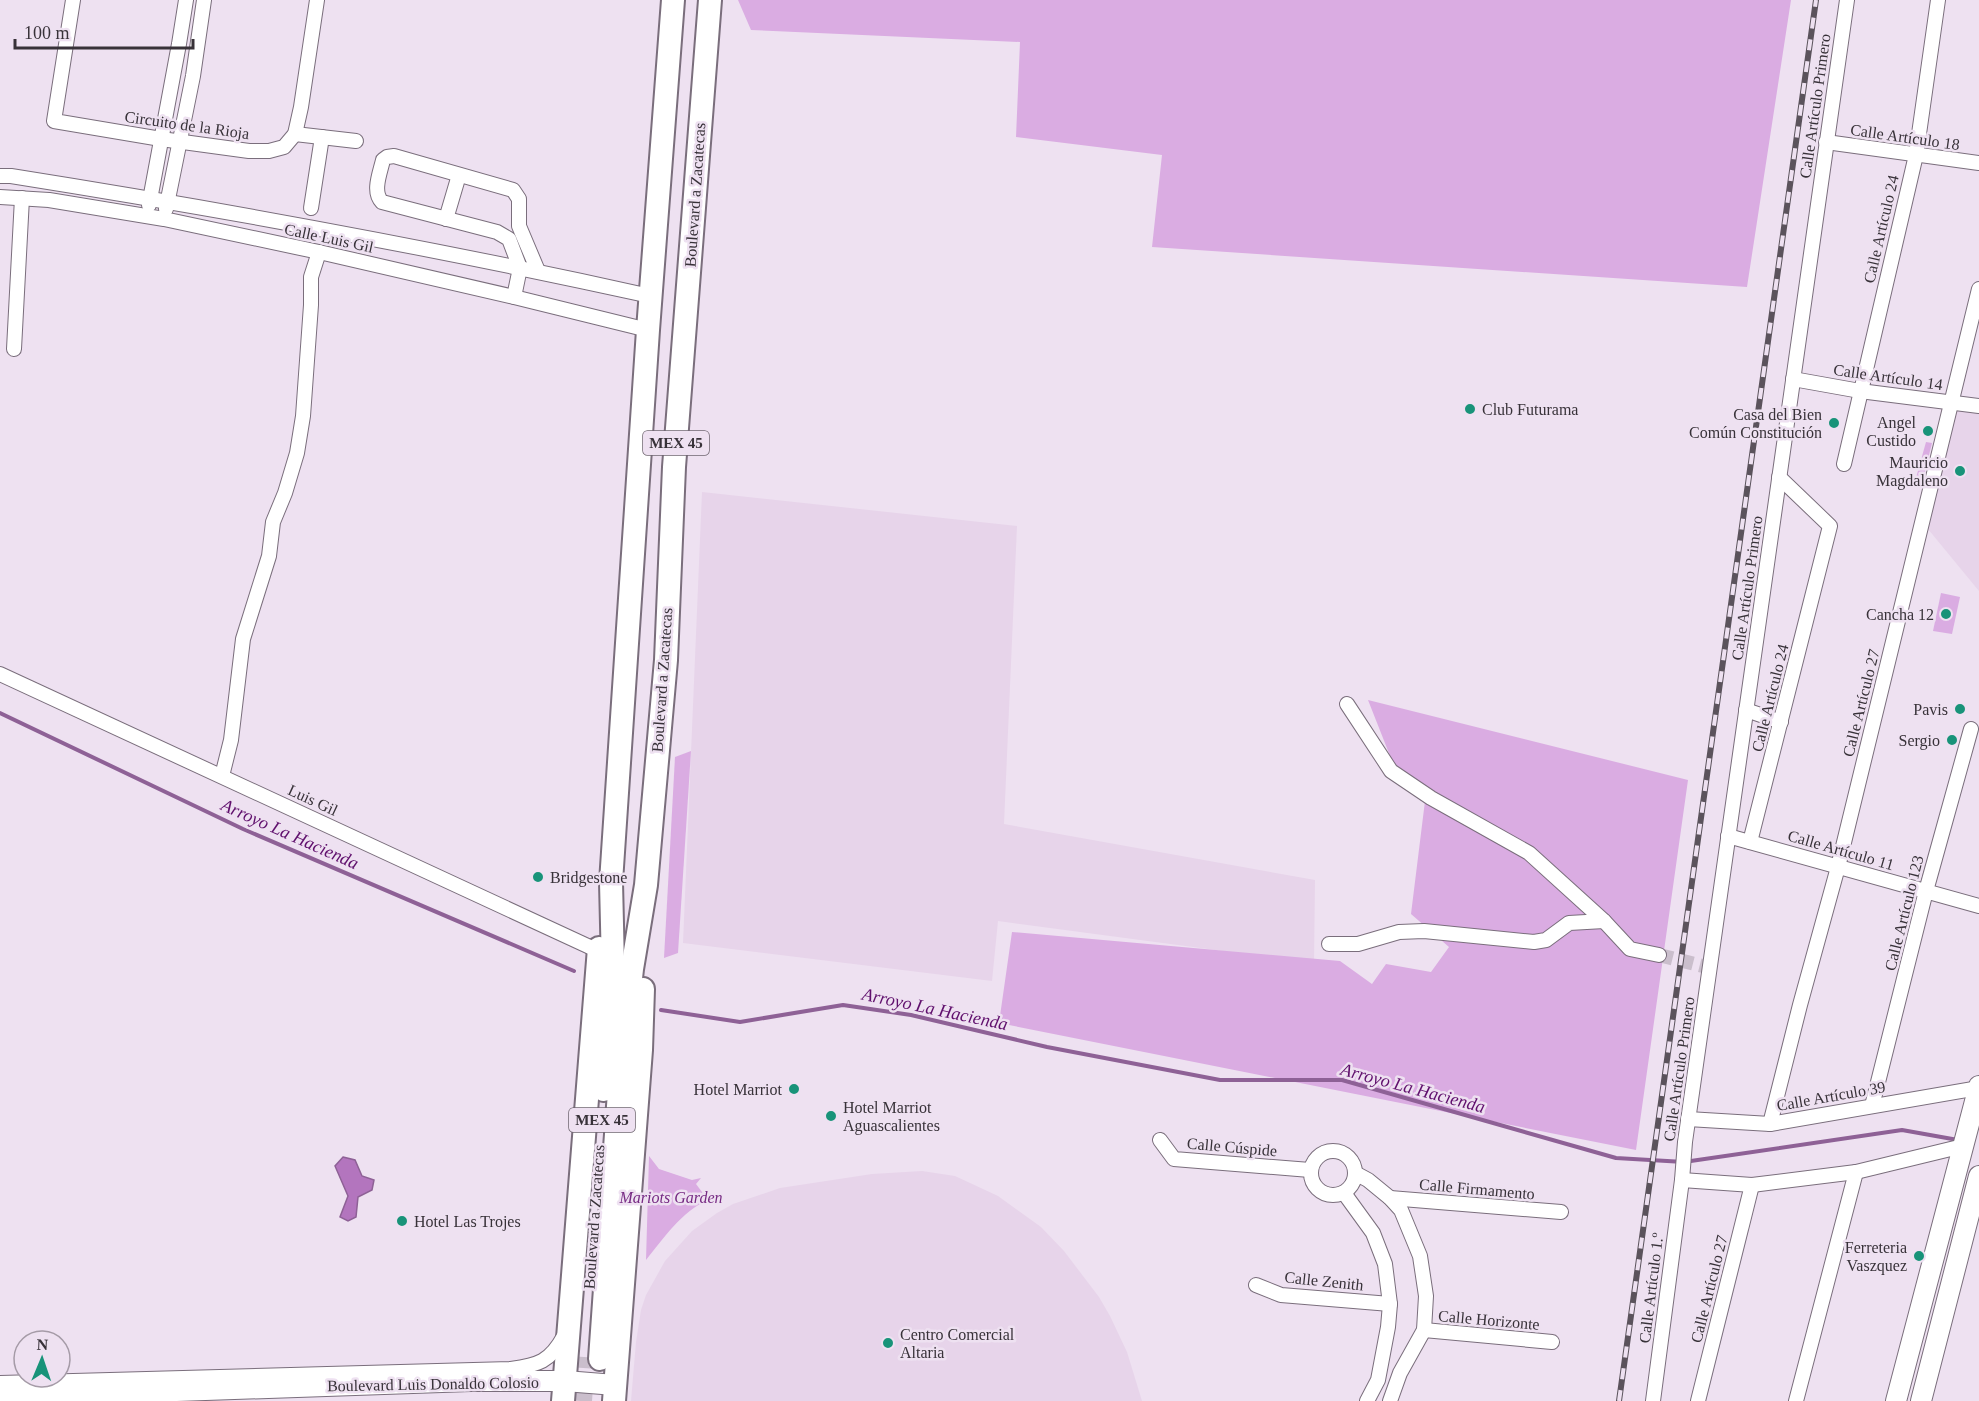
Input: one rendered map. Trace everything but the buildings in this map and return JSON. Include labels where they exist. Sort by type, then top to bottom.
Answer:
[{"type":"main road","name":"Boulevard a Zacatecas","points":[[673,0],[650,296],[606,954],[592,1358],[632,969],[646,885],[666,660],[674,467],[710,0]]},
{"type":"main road","points":[[614,1393],[641,1050],[646,885]]},
{"type":"main road","points":[[564,1391],[606,954]]},
{"type":"main road","points":[[1896,1401],[1977,1094]]},
{"type":"main road","points":[[1922,1401],[1979,1176]]},
{"type":"main road","points":[[451,1371],[471,1381]]},
{"type":"main road","name":"Boulevard Luis Donaldo Colosio","points":[[0,1396],[302,1381],[471,1381],[564,1391],[614,1393]]},
{"type":"street","name":"Circuito de la Rioja","points":[[73,0],[54,121],[249,151],[269,151],[284,147],[295,134]]},
{"type":"street","points":[[147,216],[180,44],[186,0]]},
{"type":"street","points":[[164,219],[193,76],[204,0]]},
{"type":"street","points":[[317,0],[295,134],[356,141]]},
{"type":"street","name":"Calle Artículo Primero","points":[[1682,1174],[1708,968],[1846,0]]},
{"type":"street","name":"Calle Artículo 24","points":[[1844,464],[1916,155],[1938,0]]},
{"type":"street","points":[[311,208],[322,137]]},
{"type":"street","name":"Calle Artículo 18","points":[[1826,142],[1979,164]]},
{"type":"street","points":[[514,297],[520,268],[509,239],[497,232],[382,202],[377,193],[383,160],[394,156],[513,190],[519,199],[519,226],[538,271]]},
{"type":"street","points":[[446,219],[459,175]]},
{"type":"street","name":"Calle Luis Gil","points":[[0,176],[168,201],[538,271],[650,296]]},
{"type":"street","name":"Calle Luis Gil","points":[[0,197],[49,200],[164,219],[319,252],[648,330]]},
{"type":"street","points":[[14,349],[22,198]]},
{"type":"street","points":[[222,776],[231,740],[243,639],[269,556],[273,522],[285,493],[297,453],[303,416],[311,277],[319,252]]},
{"type":"street","name":"Calle Artículo 27","points":[[1770,1124],[1838,867],[1979,289]]},
{"type":"street","name":"Calle Artículo 14","points":[[1793,379],[1860,391],[1979,406]]},
{"type":"street","name":"Calle Artículo 24","points":[[1750,842],[1830,526],[1779,477]]},
{"type":"street","name":"Luis Gil","points":[[0,674],[606,954]]},
{"type":"street","points":[[1347,704],[1391,771],[1431,798],[1529,853],[1604,921],[1630,949],[1659,956]]},
{"type":"street","points":[[1746,710],[1781,722]]},
{"type":"street","name":"Calle Artículo 123","points":[[1872,1106],[1926,891],[1971,729]]},
{"type":"street","name":"Calle Artículo 11","points":[[1728,836],[1979,906]]},
{"type":"street","points":[[1329,944],[1358,944],[1399,932],[1424,931],[1534,942],[1546,940],[1569,923],[1604,921]]},
{"type":"street","name":"Calle Artículo 39","points":[[1688,1119],[1770,1124],[1872,1106],[1977,1094]]},
{"type":"street","name":"Calle Cúspide","points":[[1160,1140],[1174,1159],[1310,1170]]},
{"type":"street","points":[[1682,1174],[1752,1185],[1856,1172],[1964,1143]]},
{"type":"street","points":[[1330,1151],[1345,1154],[1356,1173],[1350,1188],[1344,1193],[1330,1196],[1317,1190],[1310,1170],[1317,1157],[1330,1151]]},
{"type":"street","points":[[1796,1401],[1856,1172]]},
{"type":"street","points":[[1356,1173],[1390,1198],[1401,1210],[1420,1256],[1426,1296],[1424,1330],[1390,1401]]},
{"type":"street","name":"Calle Artículo 1.º","points":[[1653,1401],[1682,1174]]},
{"type":"street","name":"Calle Artículo 27","points":[[1698,1401],[1752,1185]]},
{"type":"street","points":[[1344,1193],[1373,1233],[1385,1264],[1390,1304],[1378,1380],[1367,1401]]},
{"type":"street","name":"Calle Firmamento","points":[[1390,1198],[1561,1212]]},
{"type":"street","name":"Calle Zenith","points":[[1256,1285],[1281,1295],[1390,1304]]},
{"type":"street","name":"Boulevard Luis Donaldo Colosio","points":[[0,1383],[302,1381],[511,1369],[530,1366],[553,1354],[570,1327]]},
{"type":"street","name":"Calle Horizonte","points":[[1424,1330],[1552,1342]]},
{"type":"street","points":[[1378,1380],[1395,1387]]},
{"type":"shaded area","name":"Mauricio Magdaleno","points":[[1955,410],[1979,413],[1979,591],[1928,529]]},
{"type":"shaded area","points":[[702,492],[1017,526],[1004,824],[1315,880],[1314,963],[998,921],[992,981],[683,943]]},
{"type":"shaded area","points":[[343,1157],[355,1160],[362,1176],[374,1180],[372,1190],[358,1197],[356,1217],[348,1221],[340,1217],[348,1196],[335,1166]]},
{"type":"shaded area","name":"Centro Comercial Altaria","points":[[922,1171],[955,1176],[998,1196],[1041,1227],[1064,1251],[1099,1297],[1110,1316],[1127,1352],[1142,1401],[631,1401],[636,1342],[646,1295],[665,1261],[692,1231],[733,1204],[780,1188],[872,1174]]},
{"type":"green space","points":[[738,0],[1791,0],[1747,287],[1152,247],[1162,155],[1016,137],[1020,42],[751,30]]},
{"type":"green space","points":[[1926,442],[1932,443],[1921,487],[1914,485]]},
{"type":"green space","name":"Cancha 12","points":[[1941,593],[1960,597],[1952,634],[1933,631]]},
{"type":"green space","points":[[1368,700],[1688,780],[1636,1150],[999,1023],[1012,932],[1340,961],[1372,984],[1386,964],[1431,972],[1449,947],[1411,914],[1425,801],[1394,766]]},
{"type":"green space","points":[[691,751],[678,953],[664,958],[675,757]]},
{"type":"green space","name":"Mariots Garden","points":[[649,1156],[659,1169],[692,1180],[701,1178],[696,1184],[708,1200],[681,1218],[646,1260]]},
{"type":"waterway","name":"Arroyo La Hacienda","points":[[0,713],[243,829],[574,971]]},
{"type":"waterway","name":"Arroyo La Hacienda","points":[[661,1010],[740,1022],[843,1005],[911,1015],[1047,1047],[1220,1080],[1342,1080],[1616,1158],[1684,1162],[1902,1130],[1958,1140]]},
{"type":"tunnel","points":[[1659,955],[1707,967]]},
{"type":"tunnel","points":[[581,1401],[584,1357]]},
{"type":"railway","points":[[1619,1401],[1816,0]]},
{"type":"place","name":"Club Futurama","points":[[1470,409]]},
{"type":"place","name":"Casa del Bien Común Constitución","points":[[1834,423]]},
{"type":"place","name":"Angel Custido","points":[[1928,431]]},
{"type":"place","name":"Mauricio Magdaleno","points":[[1960,471]]},
{"type":"place","name":"Cancha 12","points":[[1946,614]]},
{"type":"place","name":"Pavis","points":[[1960,709]]},
{"type":"place","name":"Sergio","points":[[1952,740]]},
{"type":"place","name":"Bridgestone","points":[[538,877]]},
{"type":"place","name":"Hotel Marriot","points":[[794,1089]]},
{"type":"place","name":"Hotel Marriot Aguascalientes","points":[[831,1116]]},
{"type":"place","name":"Hotel Las Trojes","points":[[402,1221]]},
{"type":"place","name":"Ferreteria Vaszquez","points":[[1919,1256]]},
{"type":"place","name":"Centro Comercial Altaria","points":[[888,1343]]}]
